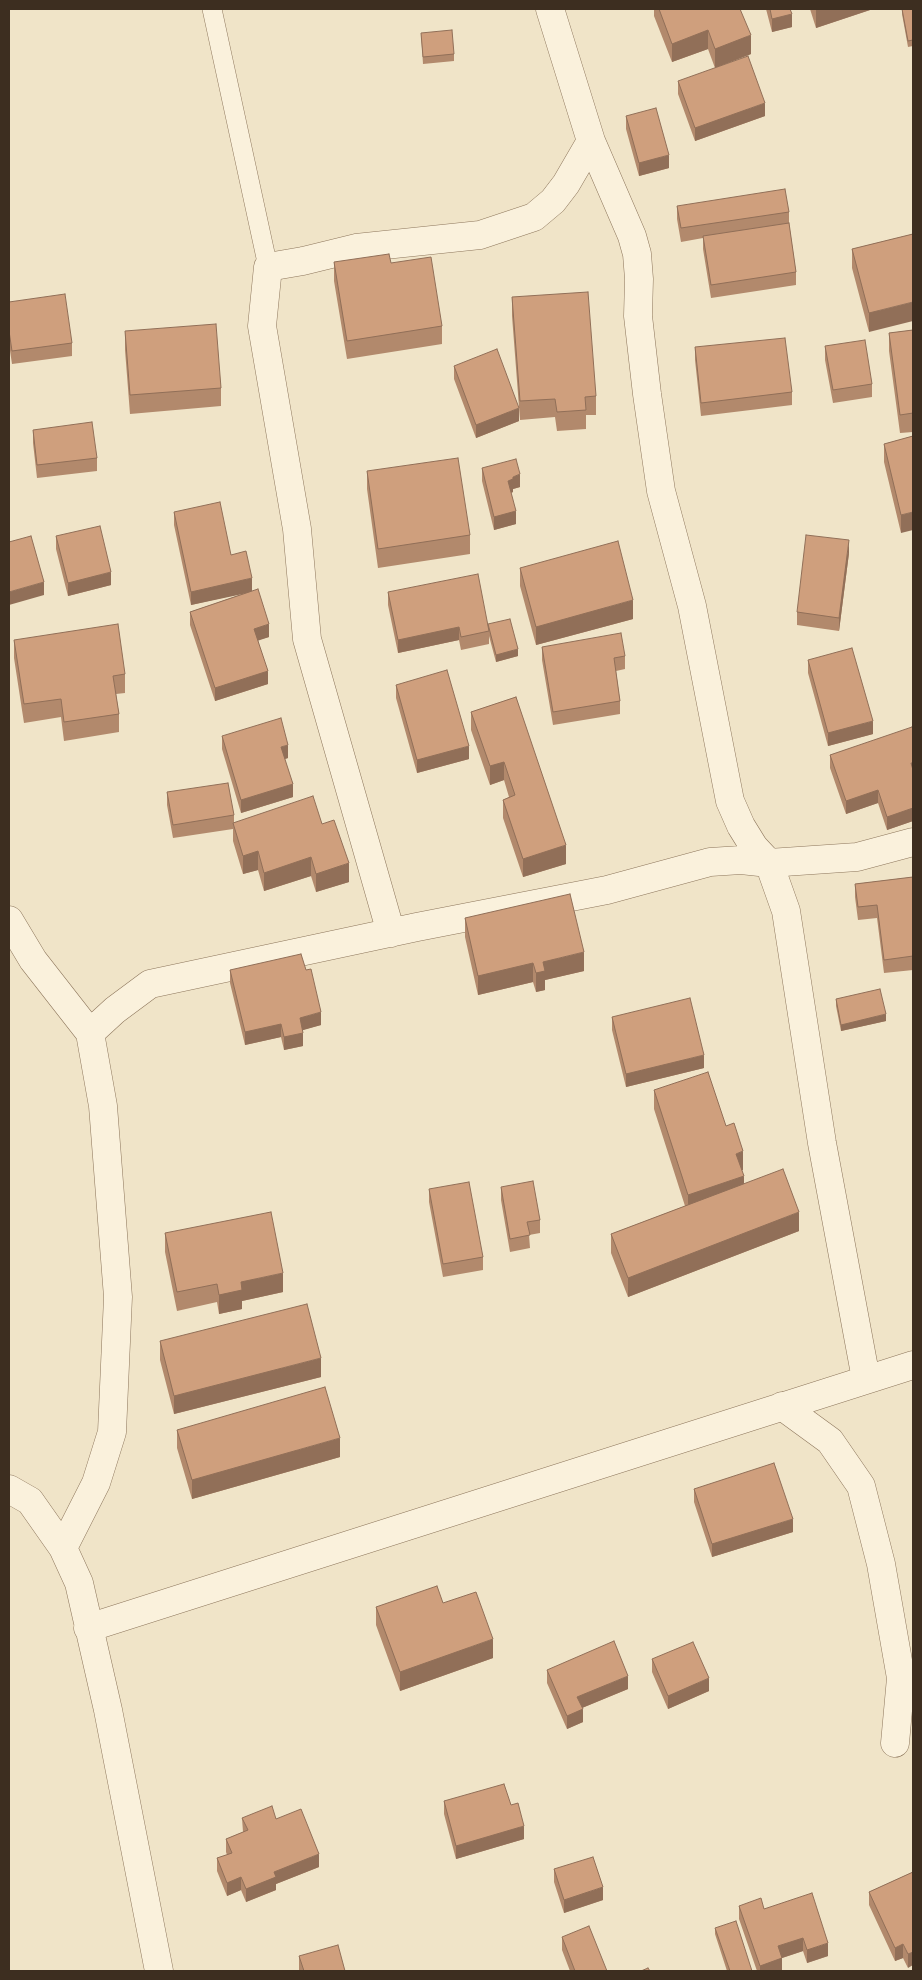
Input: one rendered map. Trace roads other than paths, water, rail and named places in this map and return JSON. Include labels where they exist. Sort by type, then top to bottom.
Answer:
[{"type":"street","points":[[550,9],[566,66],[591,141],[632,236],[637,254],[639,326],[661,491],[692,606],[730,801],[741,826],[754,847],[769,863],[786,911],[822,1143],[866,1379]]},
{"type":"street","points":[[391,933],[307,639],[297,529],[262,326],[268,267],[303,261],[356,248],[480,235],[527,220],[534,217],[553,201],[566,184],[591,141]]},
{"type":"street","points":[[90,1033],[115,1010],[150,984],[607,890],[710,862],[741,860],[769,863],[857,858],[913,842]]},
{"type":"street","points":[[9,920],[33,960],[90,1033],[103,1106],[118,1297],[112,1432],[96,1483],[63,1548]]},
{"type":"street","points":[[88,1628],[913,1365]]},
{"type":"street","points":[[782,1406],[830,1440],[861,1486],[881,1564],[901,1678],[895,1743]]},
{"type":"street","points":[[9,1489],[30,1501],[63,1548],[79,1583],[110,1719],[159,1971]]},
{"type":"lane","points":[[212,9],[268,267]]}]
